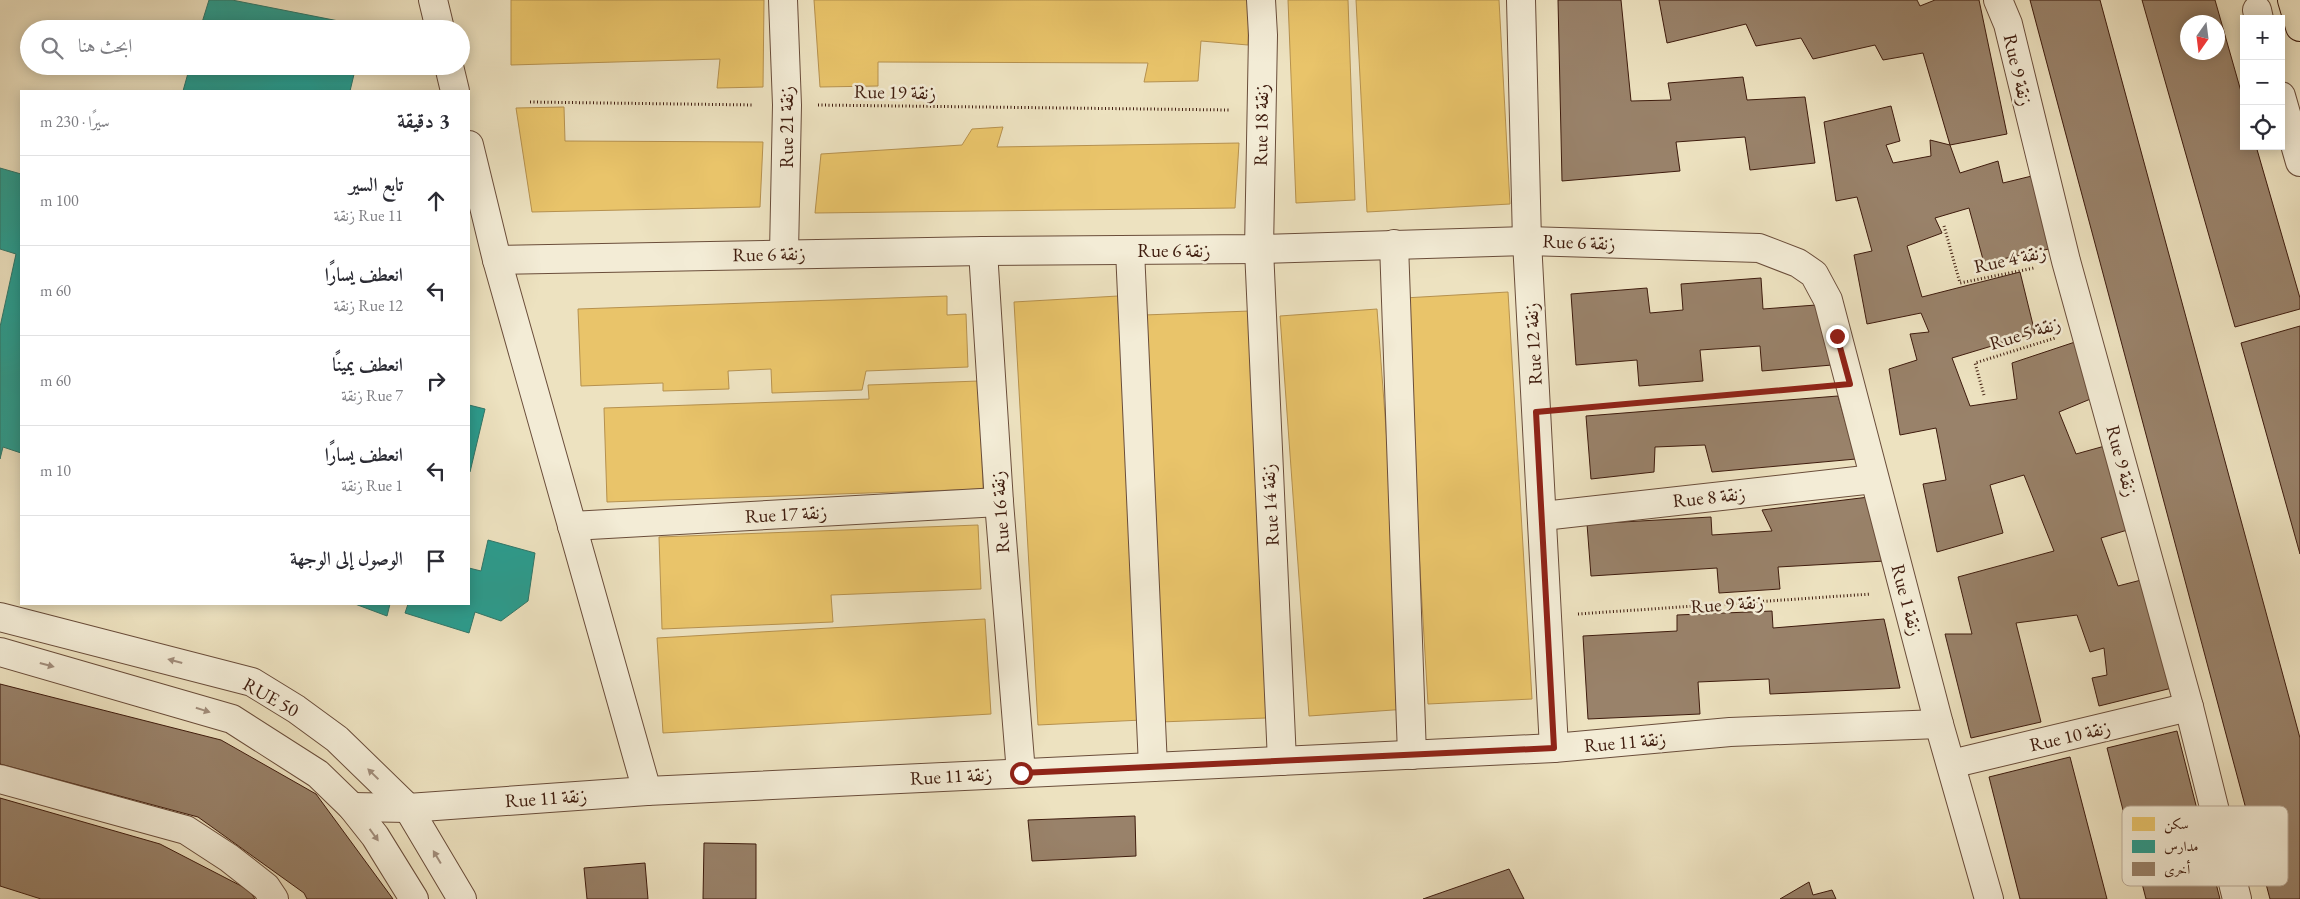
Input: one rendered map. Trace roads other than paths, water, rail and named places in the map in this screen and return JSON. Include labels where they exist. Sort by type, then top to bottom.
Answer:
[{"type":"main road","points":[[2292,0],[2300,27]]},
{"type":"street","points":[[432,0],[438,20]]},
{"type":"street","name":"Rue 21 زنقة","points":[[783,0],[787,105],[784,253]]},
{"type":"street","name":"Rue 18 زنقة","points":[[1259,249],[1260,110],[1263,35],[1261,0]]},
{"type":"street","name":"Rue 12 زنقة","points":[[1520,0],[1527,241],[1554,748]]},
{"type":"street","name":"Rue 9 زنقة","points":[[2003,12],[2066,261],[2189,707],[2214,806]]},
{"type":"street","points":[[451,75],[455,90]]},
{"type":"street","points":[[2284,105],[2300,162]]},
{"type":"street","points":[[470,149],[497,260],[647,790]]},
{"type":"street","name":"Rue 6 زنقة","points":[[497,260],[784,253],[1259,249],[1527,241],[1758,248],[1790,259],[1814,274],[1828,300]]},
{"type":"street","points":[[1394,244],[1412,755]]},
{"type":"street","name":"Rue 14 زنقة","points":[[1259,249],[1282,761]]},
{"type":"street","points":[[1130,250],[1153,767]]},
{"type":"street","name":"Rue 16 زنقة","points":[[983,251],[999,502],[1021,773]]},
{"type":"street","name":"Rue 1 زنقة","points":[[1828,300],[1874,479],[1906,592],[1939,724],[1989,899]]},
{"type":"street","name":"Rue 8 زنقة","points":[[1543,516],[1874,479]]},
{"type":"street","name":"Rue 17 زنقة","points":[[572,526],[999,502]]},
{"type":"street","name":"RUE 50","points":[[0,617],[252,682],[296,709],[337,739],[408,808],[462,899]]},
{"type":"street","name":"RUE 50","points":[[0,652],[232,719],[318,774],[352,807],[376,836],[414,899]]},
{"type":"street","name":"Rue 10 زنقة","points":[[1951,764],[2189,707]]},
{"type":"street","name":"Rue 11 زنقة","points":[[352,807],[408,808],[647,790],[1554,748],[1730,732],[1939,724]]},
{"type":"street","points":[[0,779],[186,830],[229,858],[266,887],[274,899]]},
{"type":"street","name":"Rue 9 زنقة","points":[[2234,886],[2237,899]]}]
